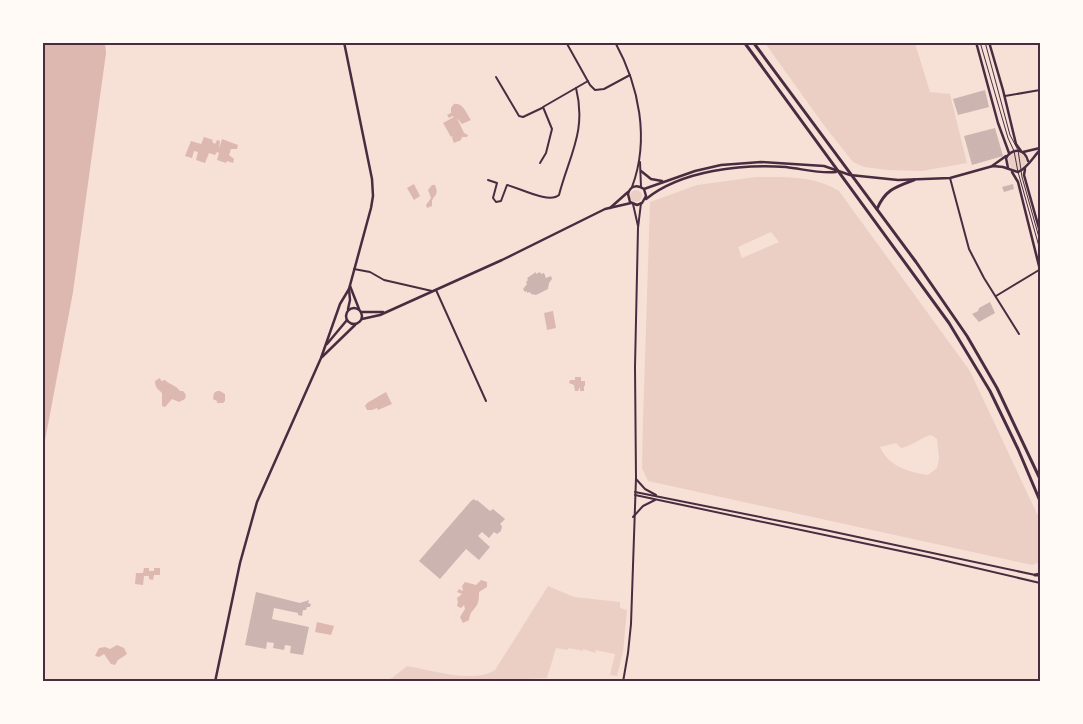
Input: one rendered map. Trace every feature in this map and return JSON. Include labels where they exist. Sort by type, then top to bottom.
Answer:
[{"type":"main road","points":[[744,42],[752,56],[949,323],[990,391],[1040,501]]},
{"type":"main road","points":[[753,42],[916,262],[963,330],[997,388],[1040,479]]},
{"type":"main road","points":[[877,210],[885,195],[891,189],[914,180]]},
{"type":"main road","points":[[990,391],[997,388]]},
{"type":"main road","points":[[1035,576],[1040,575]]},
{"type":"street","points":[[216,682],[240,563],[253,514],[321,358],[337,312],[349,289],[371,208],[373,188],[344,42]]},
{"type":"street","points":[[566,42],[592,88],[598,90],[630,74]]},
{"type":"street","points":[[615,42],[630,74],[636,97],[641,126],[640,159],[642,189]]},
{"type":"street","points":[[976,42],[1008,154],[1006,161],[1018,182],[1040,270],[996,296]]},
{"type":"street","points":[[989,42],[1016,144],[1019,151],[1026,156],[1028,163]]},
{"type":"street","points":[[496,77],[519,116],[523,117],[588,81]]},
{"type":"street","points":[[488,180],[497,183],[493,198],[496,202],[501,201],[507,185],[549,199],[559,195],[577,141],[579,129],[581,110],[576,88]]},
{"type":"street","points":[[1004,96],[1040,90]]},
{"type":"street","points":[[540,163],[546,153],[552,129],[543,107]]},
{"type":"street","points":[[989,167],[1008,154],[1040,149]]},
{"type":"street","points":[[1040,149],[1028,163],[1024,175],[1040,232]]},
{"type":"street","points":[[638,228],[632,203],[628,198],[640,159]]},
{"type":"street","points":[[642,189],[708,168],[761,162],[788,162],[824,166],[850,175],[914,180],[950,178],[998,166],[1020,172],[1026,168]]},
{"type":"street","points":[[608,208],[641,203],[654,192],[677,182],[706,173],[732,168],[772,166],[838,172]]},
{"type":"street","points":[[641,171],[651,178],[664,181]]},
{"type":"street","points":[[950,178],[969,249],[984,278],[1019,334]]},
{"type":"street","points":[[321,358],[362,319],[374,317],[550,238],[608,208],[636,186],[646,194],[645,200]]},
{"type":"street","points":[[623,680],[630,636],[636,478],[635,367],[638,228],[641,203]]},
{"type":"street","points":[[354,269],[370,272],[384,280],[434,291]]},
{"type":"street","points":[[350,284],[361,311],[362,319]]},
{"type":"street","points":[[324,348],[347,320],[346,316],[350,300],[349,289]]},
{"type":"street","points":[[434,291],[486,401]]},
{"type":"street","points":[[348,312],[354,308],[361,311],[385,312]]},
{"type":"street","points":[[347,320],[355,325]]},
{"type":"street","points":[[636,478],[645,489],[658,496]]},
{"type":"street","points":[[635,492],[834,532],[1035,576]]},
{"type":"street","points":[[635,496],[929,557],[1040,584]]},
{"type":"street","points":[[634,516],[643,506],[657,500]]},
{"type":"lane","points":[[980,42],[1008,138],[1019,151],[1020,172],[1040,241]]},
{"type":"lane","points":[[985,42],[1010,135],[1019,151],[1020,172],[1040,250]]},
{"type":"shaded area","points":[[43,42],[105,43],[106,53],[73,292],[43,451]]},
{"type":"shaded area","points":[[765,43],[915,43],[930,92],[950,94],[967,163],[922,171],[864,167],[853,162],[823,124]]},
{"type":"shaded area","points":[[454,104],[462,106],[471,120],[462,124],[457,118],[464,133],[468,135],[454,143],[453,136],[451,137],[443,123],[454,117],[449,118],[447,115],[451,113],[451,108]]},
{"type":"shaded area","points":[[204,137],[213,140],[212,142],[215,144],[217,140],[220,141],[219,149],[222,139],[238,145],[237,149],[231,149],[229,155],[234,159],[233,163],[217,160],[219,153],[217,152],[215,155],[209,153],[205,163],[196,160],[198,152],[194,151],[192,158],[185,156],[191,141],[201,144]]},
{"type":"shaded area","points":[[1017,152],[1023,155],[1026,161],[1023,167],[1017,170],[1011,167],[1008,161],[1011,155]]},
{"type":"shaded area","points":[[756,177],[788,177],[819,182],[839,191],[970,371],[1040,520],[1040,562],[1032,565],[648,481],[642,468],[650,202],[697,185]],"holes":[[[771,232],[779,242],[742,258],[738,247]],[[931,435],[937,439],[939,458],[937,468],[928,475],[907,470],[894,464],[880,447],[896,443],[901,448]]]},
{"type":"shaded area","points":[[414,184],[420,196],[414,200],[407,188]]},
{"type":"shaded area","points":[[432,185],[435,185],[437,193],[432,201],[432,206],[427,208],[426,205],[431,198],[428,190]]},
{"type":"shaded area","points":[[636,190],[642,196],[636,202],[630,196]]},
{"type":"shaded area","points":[[553,311],[556,328],[547,330],[544,313]]},
{"type":"shaded area","points":[[575,377],[581,377],[581,381],[585,381],[584,391],[580,391],[580,387],[578,391],[575,391],[574,385],[569,383],[570,380],[575,380]]},
{"type":"shaded area","points":[[160,378],[161,381],[165,380],[180,391],[183,391],[186,395],[185,399],[179,402],[172,399],[165,407],[162,406],[162,393],[155,383]]},
{"type":"shaded area","points":[[217,391],[225,394],[225,401],[223,403],[217,403],[213,399],[214,393]]},
{"type":"shaded area","points":[[386,392],[392,404],[378,410],[377,408],[367,410],[365,406],[367,403]]},
{"type":"shaded area","points":[[144,568],[154,571],[154,568],[160,568],[160,575],[154,575],[153,580],[149,579],[149,576],[144,576],[143,585],[135,584],[136,573],[143,573]]},
{"type":"shaded area","points":[[481,580],[487,582],[487,587],[479,592],[477,605],[471,613],[469,620],[463,623],[460,617],[465,609],[464,605],[461,608],[457,606],[457,598],[462,594],[457,592],[459,589],[463,591],[462,586],[465,582],[476,585]]},
{"type":"shaded area","points":[[548,586],[574,597],[620,602],[620,608],[627,610],[623,652],[617,676],[610,675],[615,654],[595,650],[596,653],[583,649],[583,651],[556,648],[547,678],[462,682],[385,681],[407,666],[464,676],[486,674],[495,670]]},
{"type":"shaded area","points":[[317,622],[334,626],[331,635],[315,632]]},
{"type":"shaded area","points":[[117,645],[124,648],[127,654],[118,660],[115,665],[111,664],[104,654],[99,657],[95,656],[99,648],[105,647],[110,649]]},
{"type":"building","points":[[985,90],[989,107],[958,115],[953,99]]},
{"type":"building","points":[[995,128],[1003,156],[972,165],[964,136]]},
{"type":"building","points":[[1013,184],[1014,189],[1004,192],[1002,187]]},
{"type":"building","points":[[536,272],[536,274],[544,273],[546,278],[551,276],[552,279],[548,289],[536,295],[530,292],[527,293],[523,289],[527,284],[527,278]]},
{"type":"building","points":[[990,302],[995,313],[979,322],[972,314]]},
{"type":"building","points":[[474,499],[490,511],[493,509],[505,519],[500,524],[502,526],[501,531],[497,534],[494,532],[489,538],[482,532],[478,536],[490,547],[479,560],[466,549],[440,579],[419,561]]},
{"type":"building","points":[[256,592],[300,603],[309,600],[310,607],[303,610],[302,616],[298,615],[298,613],[274,608],[272,619],[309,627],[303,655],[290,653],[291,646],[285,645],[284,650],[273,648],[274,643],[267,642],[266,649],[245,645]]}]
